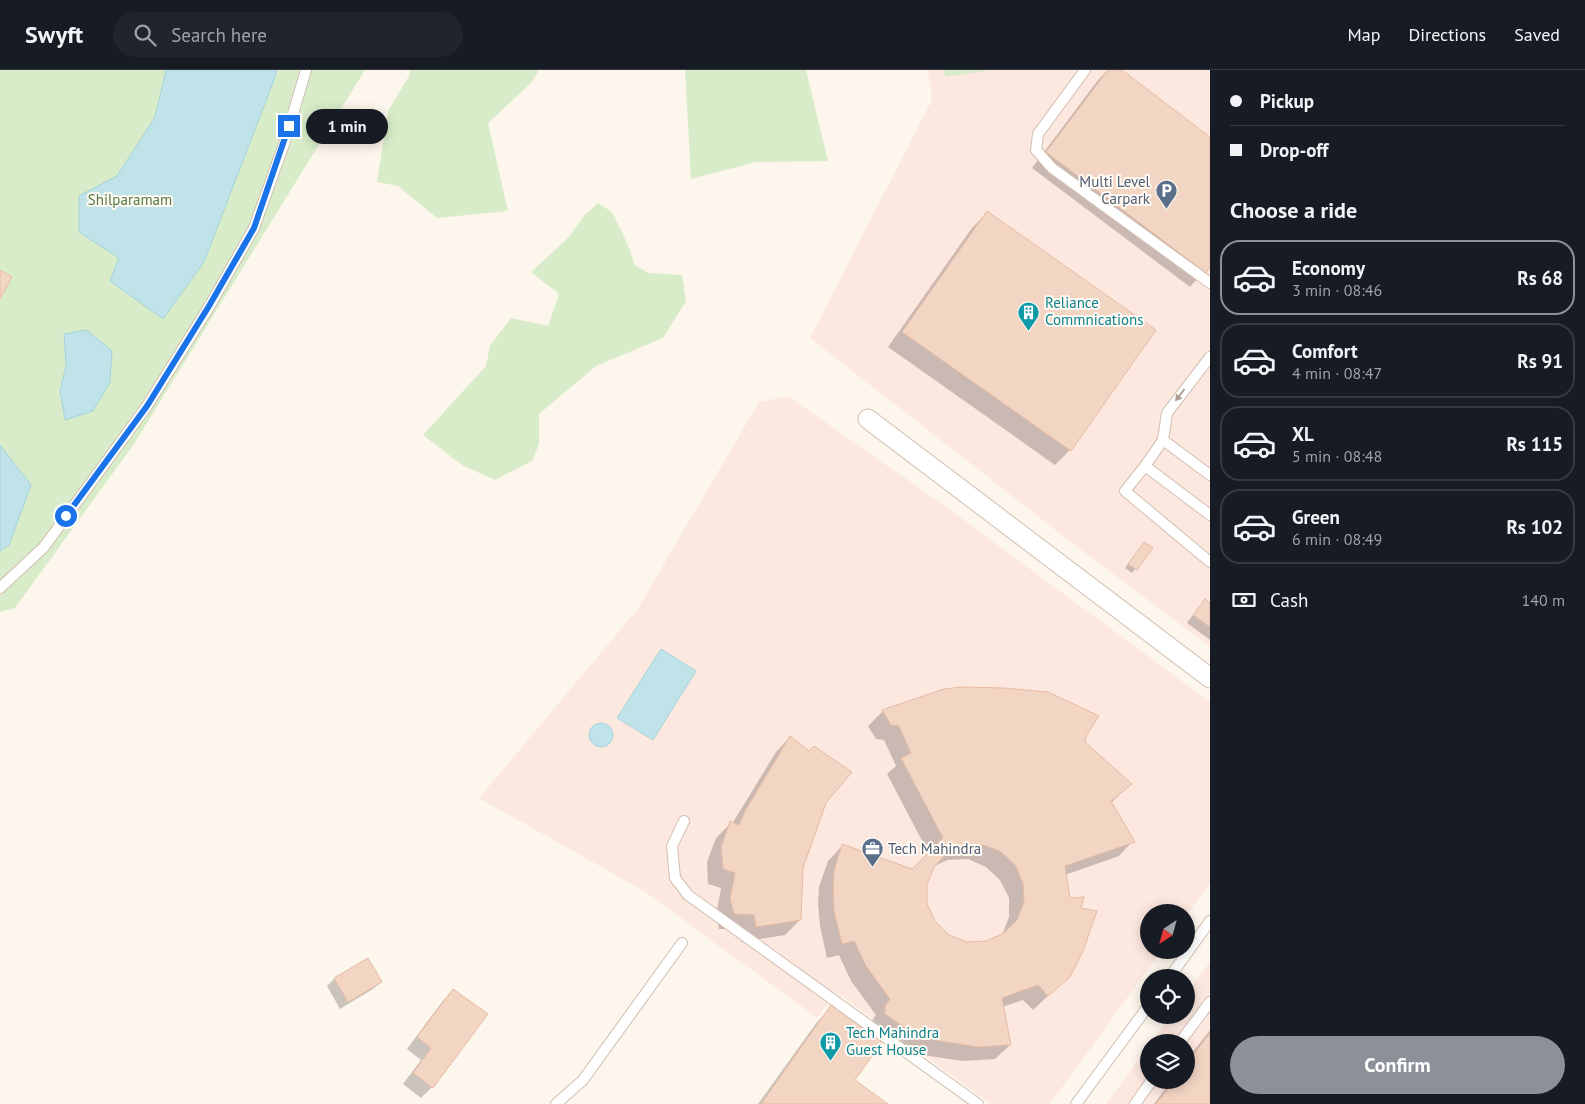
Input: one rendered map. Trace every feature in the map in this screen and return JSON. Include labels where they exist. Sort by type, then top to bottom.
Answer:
[{"type":"street","points":[[868,419],[1209,675]]},
{"type":"lane","points":[[0,588],[44,547],[147,406],[213,299],[254,228],[284,144],[306,70]]},
{"type":"lane","points":[[1086,70],[1038,134],[1036,150],[1052,168],[1210,282]]},
{"type":"lane","points":[[1210,357],[1167,413],[1163,440],[1125,491],[1210,562]]},
{"type":"lane","points":[[1163,440],[1210,475]]},
{"type":"lane","points":[[1145,466],[1210,515]]},
{"type":"lane","points":[[684,821],[672,846],[675,878],[688,895],[978,1104]]},
{"type":"lane","points":[[1175,969],[1210,921]]},
{"type":"lane","points":[[556,1104],[583,1080],[682,943]]},
{"type":"lane","points":[[1186,1034],[1210,1002]]},
{"type":"lane","points":[[1076,1104],[1140,1017]]},
{"type":"lane","points":[[1135,1104],[1146,1089]]},
{"type":"shaded area","points":[[928,70],[1210,70],[1210,647],[1062,535],[810,338],[932,100]]},
{"type":"shaded area","points":[[788,396],[956,514],[1210,702],[1210,884],[1195,904],[1140,904],[1140,959],[1155,959],[1148,969],[1140,969],[1140,980],[1050,1104],[991,1104],[836,992],[817,1018],[644,891],[479,798],[637,610],[759,402]]},
{"type":"shaded area","points":[[1210,962],[1210,1104],[1106,1104],[1140,1058],[1140,1089],[1195,1089],[1195,1034],[1157,1034],[1164,1024],[1195,1024],[1195,982]]},
{"type":"green space","name":"Shilparamam","points":[[0,70],[365,70],[134,444],[15,608],[0,612]]},
{"type":"green space","points":[[410,70],[539,70],[531,83],[488,123],[508,211],[437,218],[398,186],[377,182],[388,111],[409,76]]},
{"type":"green space","points":[[685,70],[806,70],[828,161],[756,162],[691,179]]},
{"type":"green space","points":[[944,70],[992,70],[945,77]]},
{"type":"green space","points":[[598,203],[612,212],[635,265],[648,273],[682,275],[686,301],[663,338],[596,366],[539,414],[539,444],[532,461],[495,480],[462,465],[423,435],[486,366],[490,346],[511,318],[548,326],[559,294],[531,272],[568,238],[583,217]]},
{"type":"water","points":[[166,70],[277,70],[204,262],[163,319],[110,281],[119,258],[79,232],[79,196],[117,176],[155,117]]},
{"type":"water","points":[[87,330],[112,351],[110,382],[93,411],[65,420],[60,391],[66,366],[64,334]]},
{"type":"water","points":[[0,445],[31,485],[9,545],[0,551]]},
{"type":"water","points":[[661,649],[696,671],[653,740],[617,718]]},
{"type":"water","points":[[601,723],[609,727],[613,735],[609,743],[601,747],[593,743],[589,735],[593,727]]},
{"type":"building","name":"Multi Level Carpark","points":[[1108,70],[1122,70],[1210,137],[1210,267],[1206,273],[1046,152]]},
{"type":"building","name":"Reliance Commnications","points":[[987,211],[1156,330],[1071,451],[902,332]]},
{"type":"building","points":[[0,270],[12,277],[0,299]]},
{"type":"building","points":[[1144,542],[1153,548],[1137,570],[1128,564]]},
{"type":"building","points":[[1205,599],[1210,603],[1210,627],[1193,615]]},
{"type":"building","name":"Tech Mahindra","points":[[962,687],[1004,688],[1048,692],[1099,716],[1086,736],[1085,742],[1132,784],[1111,801],[1135,842],[1065,866],[1070,898],[1084,897],[1081,908],[1097,911],[1083,951],[1070,977],[1048,996],[1038,985],[1002,998],[1011,1045],[978,1047],[939,1041],[910,1031],[885,1014],[885,1006],[890,999],[866,966],[854,941],[842,944],[834,911],[834,871],[842,844],[912,869],[943,838],[901,758],[911,753],[899,726],[891,725],[882,710],[944,689]],"holes":[[[984,845],[1001,852],[1015,865],[1023,883],[1024,902],[1017,920],[1004,933],[986,941],[967,942],[949,935],[935,921],[927,904],[927,885],[934,867],[947,853],[964,846]]]},
{"type":"building","points":[[790,736],[809,751],[814,746],[852,772],[826,803],[803,868],[801,920],[756,927],[754,915],[734,914],[730,899],[735,873],[723,869],[721,847],[730,821],[739,825],[745,811]]},
{"type":"building","points":[[368,958],[382,982],[348,1002],[334,978]]},
{"type":"building","points":[[453,989],[488,1014],[433,1088],[413,1073],[431,1048],[417,1037]]},
{"type":"building","name":"Tech Mahindra Guest House","points":[[831,1005],[883,1041],[855,1080],[888,1104],[761,1104]]},
{"type":"building","points":[[1210,1033],[1210,1104],[1156,1104],[1168,1089],[1195,1089],[1195,1052]]},
{"type":"place","name":"Multi Level Carpark","points":[[1166,210]]},
{"type":"place","name":"Reliance Commnications","points":[[1029,331]]},
{"type":"place","name":"Tech Mahindra","points":[[872,868]]},
{"type":"place","name":"Tech Mahindra Guest House","points":[[830,1061]]},
{"type":"route","points":[[66,516],[147,406],[209,306],[254,228],[289,126]]}]
